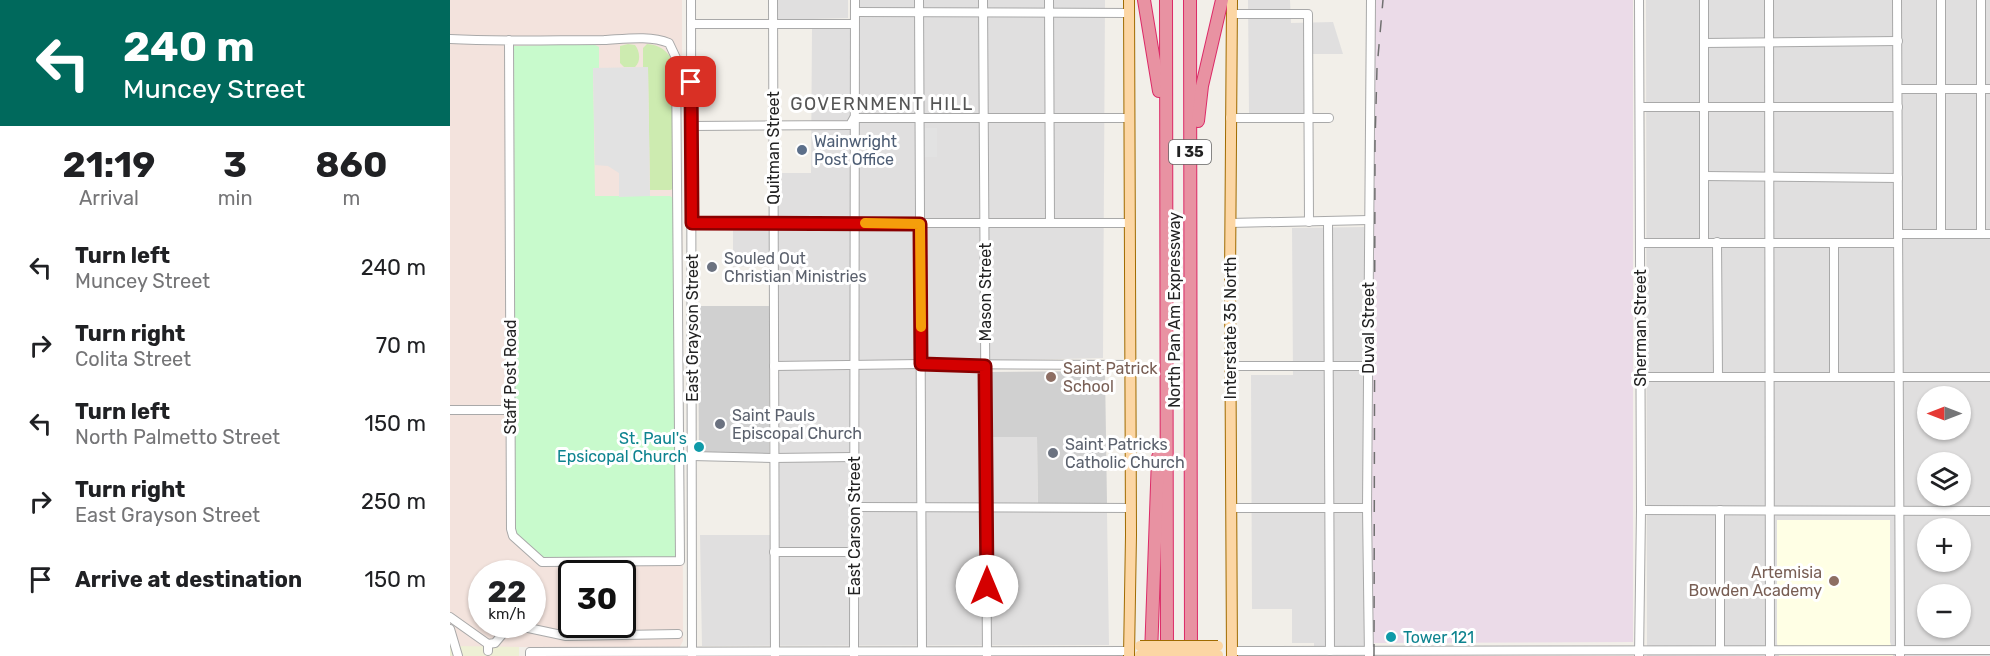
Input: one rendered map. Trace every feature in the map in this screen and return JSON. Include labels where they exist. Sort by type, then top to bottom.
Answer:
[{"type":"highway","points":[[1144,0],[1158,86],[1165,284]]},
{"type":"highway","name":"North Pan Am Expressway","points":[[1166,0],[1167,656]]},
{"type":"highway","name":"North Pan Am Expressway","points":[[1190,0],[1193,656]]},
{"type":"highway","points":[[1191,305],[1198,195],[1199,103],[1222,0]]},
{"type":"highway","points":[[1138,653],[1166,369]]},
{"type":"main road","points":[[1129,0],[1131,508],[1138,653],[1218,650],[1232,653]]},
{"type":"main road","name":"Interstate 35 North","points":[[1232,0],[1230,118],[1232,653]]},
{"type":"street","name":"East Grayson Street","points":[[691,0],[692,654]]},
{"type":"street","name":"Quitman Street","points":[[773,0],[775,654]]},
{"type":"street","name":"East Carson Street","points":[[854,654],[855,0]]},
{"type":"street","points":[[919,0],[922,651]]},
{"type":"street","name":"Mason Street","points":[[983,0],[987,654]]},
{"type":"street","points":[[1049,0],[1050,223]]},
{"type":"street","name":"Duval Street","points":[[1369,653],[1367,508],[1371,0]]},
{"type":"street","name":"Sherman Street","points":[[1639,0],[1641,510],[1639,653]]},
{"type":"street","points":[[1704,0],[1704,243]]},
{"type":"street","points":[[1769,0],[1770,653]]},
{"type":"street","points":[[1897,0],[1900,653]]},
{"type":"street","points":[[1941,0],[1941,234]]},
{"type":"street","points":[[1640,243],[1834,243],[1941,234],[1986,234],[1986,89],[1981,0]]},
{"type":"street","points":[[855,12],[1129,13]]},
{"type":"street","points":[[1232,14],[1308,14],[1309,222]]},
{"type":"street","points":[[691,24],[855,24]]},
{"type":"street","points":[[450,39],[509,40]]},
{"type":"street","name":"Staff Post Road","points":[[655,39],[669,45],[677,61],[680,561],[542,562],[513,536],[511,529],[510,410],[509,40],[655,39]]},
{"type":"street","points":[[1704,43],[1898,41]]},
{"type":"street","points":[[1898,90],[1986,89]]},
{"type":"street","points":[[1640,107],[1898,107]]},
{"type":"street","points":[[691,126],[850,125],[855,118],[1129,118]]},
{"type":"street","points":[[1230,118],[1329,118]]},
{"type":"street","points":[[1704,176],[1898,178]]},
{"type":"street","points":[[1230,223],[1369,220]]},
{"type":"street","points":[[1328,221],[1330,651]]},
{"type":"street","points":[[692,223],[1129,223]]},
{"type":"street","points":[[1717,242],[1718,376]]},
{"type":"street","points":[[1834,243],[1834,377]]},
{"type":"street","points":[[774,366],[1130,365]]},
{"type":"street","points":[[1230,366],[1369,366]]},
{"type":"street","points":[[1640,376],[1990,377]]},
{"type":"street","points":[[450,410],[510,410]]},
{"type":"street","points":[[692,456],[854,457]]},
{"type":"street","points":[[854,507],[1131,508]]},
{"type":"street","points":[[1231,508],[1367,508]]},
{"type":"street","points":[[1641,510],[1990,511]]},
{"type":"street","points":[[1720,510],[1720,650]]},
{"type":"street","points":[[774,552],[854,552]]},
{"type":"street","points":[[450,617],[488,648],[505,631],[519,627],[566,636],[678,634]]},
{"type":"street","points":[[450,629],[458,656]]},
{"type":"street","points":[[1232,653],[1330,651],[1639,653],[1720,650],[1770,653],[1900,653],[1990,650]]},
{"type":"street","points":[[530,654],[854,654],[922,651],[945,654],[1138,653]]},
{"type":"shaded area","points":[[450,0],[682,0],[683,641],[679,648],[519,647],[519,656],[450,656]]},
{"type":"shaded area","points":[[777,0],[848,0],[848,18],[777,20]]},
{"type":"shaded area","points":[[860,0],[1105,0],[1103,358],[979,361],[980,437],[1037,437],[1038,512],[1107,513],[1109,645],[702,646],[700,535],[776,535],[776,265],[733,267],[733,227],[775,227],[776,173],[811,173],[812,28],[859,27]]},
{"type":"shaded area","points":[[1248,0],[1290,0],[1291,23],[1333,22],[1343,54],[1304,54],[1304,113],[1249,114]]},
{"type":"shaded area","points":[[1374,0],[1633,0],[1633,642],[1371,643],[1371,104]]},
{"type":"shaded area","points":[[1646,0],[1990,0],[1990,656],[1893,656],[1890,642],[1889,520],[1777,521],[1779,656],[1647,656]]},
{"type":"shaded area","points":[[648,67],[650,196],[619,197],[619,173],[608,166],[595,165],[593,68]]},
{"type":"shaded area","points":[[923,128],[937,128],[937,157],[922,157]]},
{"type":"shaded area","points":[[1364,227],[1366,656],[1314,656],[1314,643],[1292,643],[1292,609],[1252,609],[1251,375],[1293,375],[1292,228]]},
{"type":"shaded area","points":[[698,306],[769,306],[769,453],[699,454]]},
{"type":"shaded area","points":[[1105,371],[1107,503],[1038,504],[1037,437],[991,437],[991,372]]},
{"type":"shaded area","name":"Artemisia Bowden Academy","points":[[1777,520],[1890,520],[1890,642],[1893,656],[1779,656]]},
{"type":"shaded area","points":[[450,646],[519,647],[519,656],[450,656]]},
{"type":"green space","points":[[589,44],[599,47],[599,68],[593,69],[595,196],[670,196],[674,199],[677,548],[673,558],[562,559],[539,557],[515,532],[514,46]]},
{"type":"green space","points":[[647,44],[662,49],[673,61],[673,189],[670,190],[650,190],[648,68],[643,67],[643,48]]},
{"type":"green space","points":[[635,45],[638,50],[639,59],[635,67],[624,67],[620,63],[620,46]]},
{"type":"railway","points":[[1374,656],[1375,143],[1377,68],[1383,0]]},
{"type":"slow traffic","points":[[865,223],[920,224],[921,327]]},
{"type":"place","name":"Wainwright Post Office","points":[[802,150]]},
{"type":"place","name":"Souled Out Christian Ministries","points":[[712,267]]},
{"type":"place","name":"Saint Patrick School","points":[[1051,377]]},
{"type":"place","name":"Saint Pauls Episcopal Church","points":[[720,424]]},
{"type":"place","name":"St. Paul's Epsicopal Church","points":[[699,447]]},
{"type":"place","name":"Saint Patricks Catholic Church","points":[[1053,453]]},
{"type":"place","name":"Artemisia Bowden Academy","points":[[1834,581]]},
{"type":"place","name":"Tower 121","points":[[1391,637]]},
{"type":"district","name":"GOVERNMENT HILL","points":[[882,104]]},
{"type":"route","points":[[691,82],[692,223],[920,224],[921,364],[985,366],[987,586]]}]
